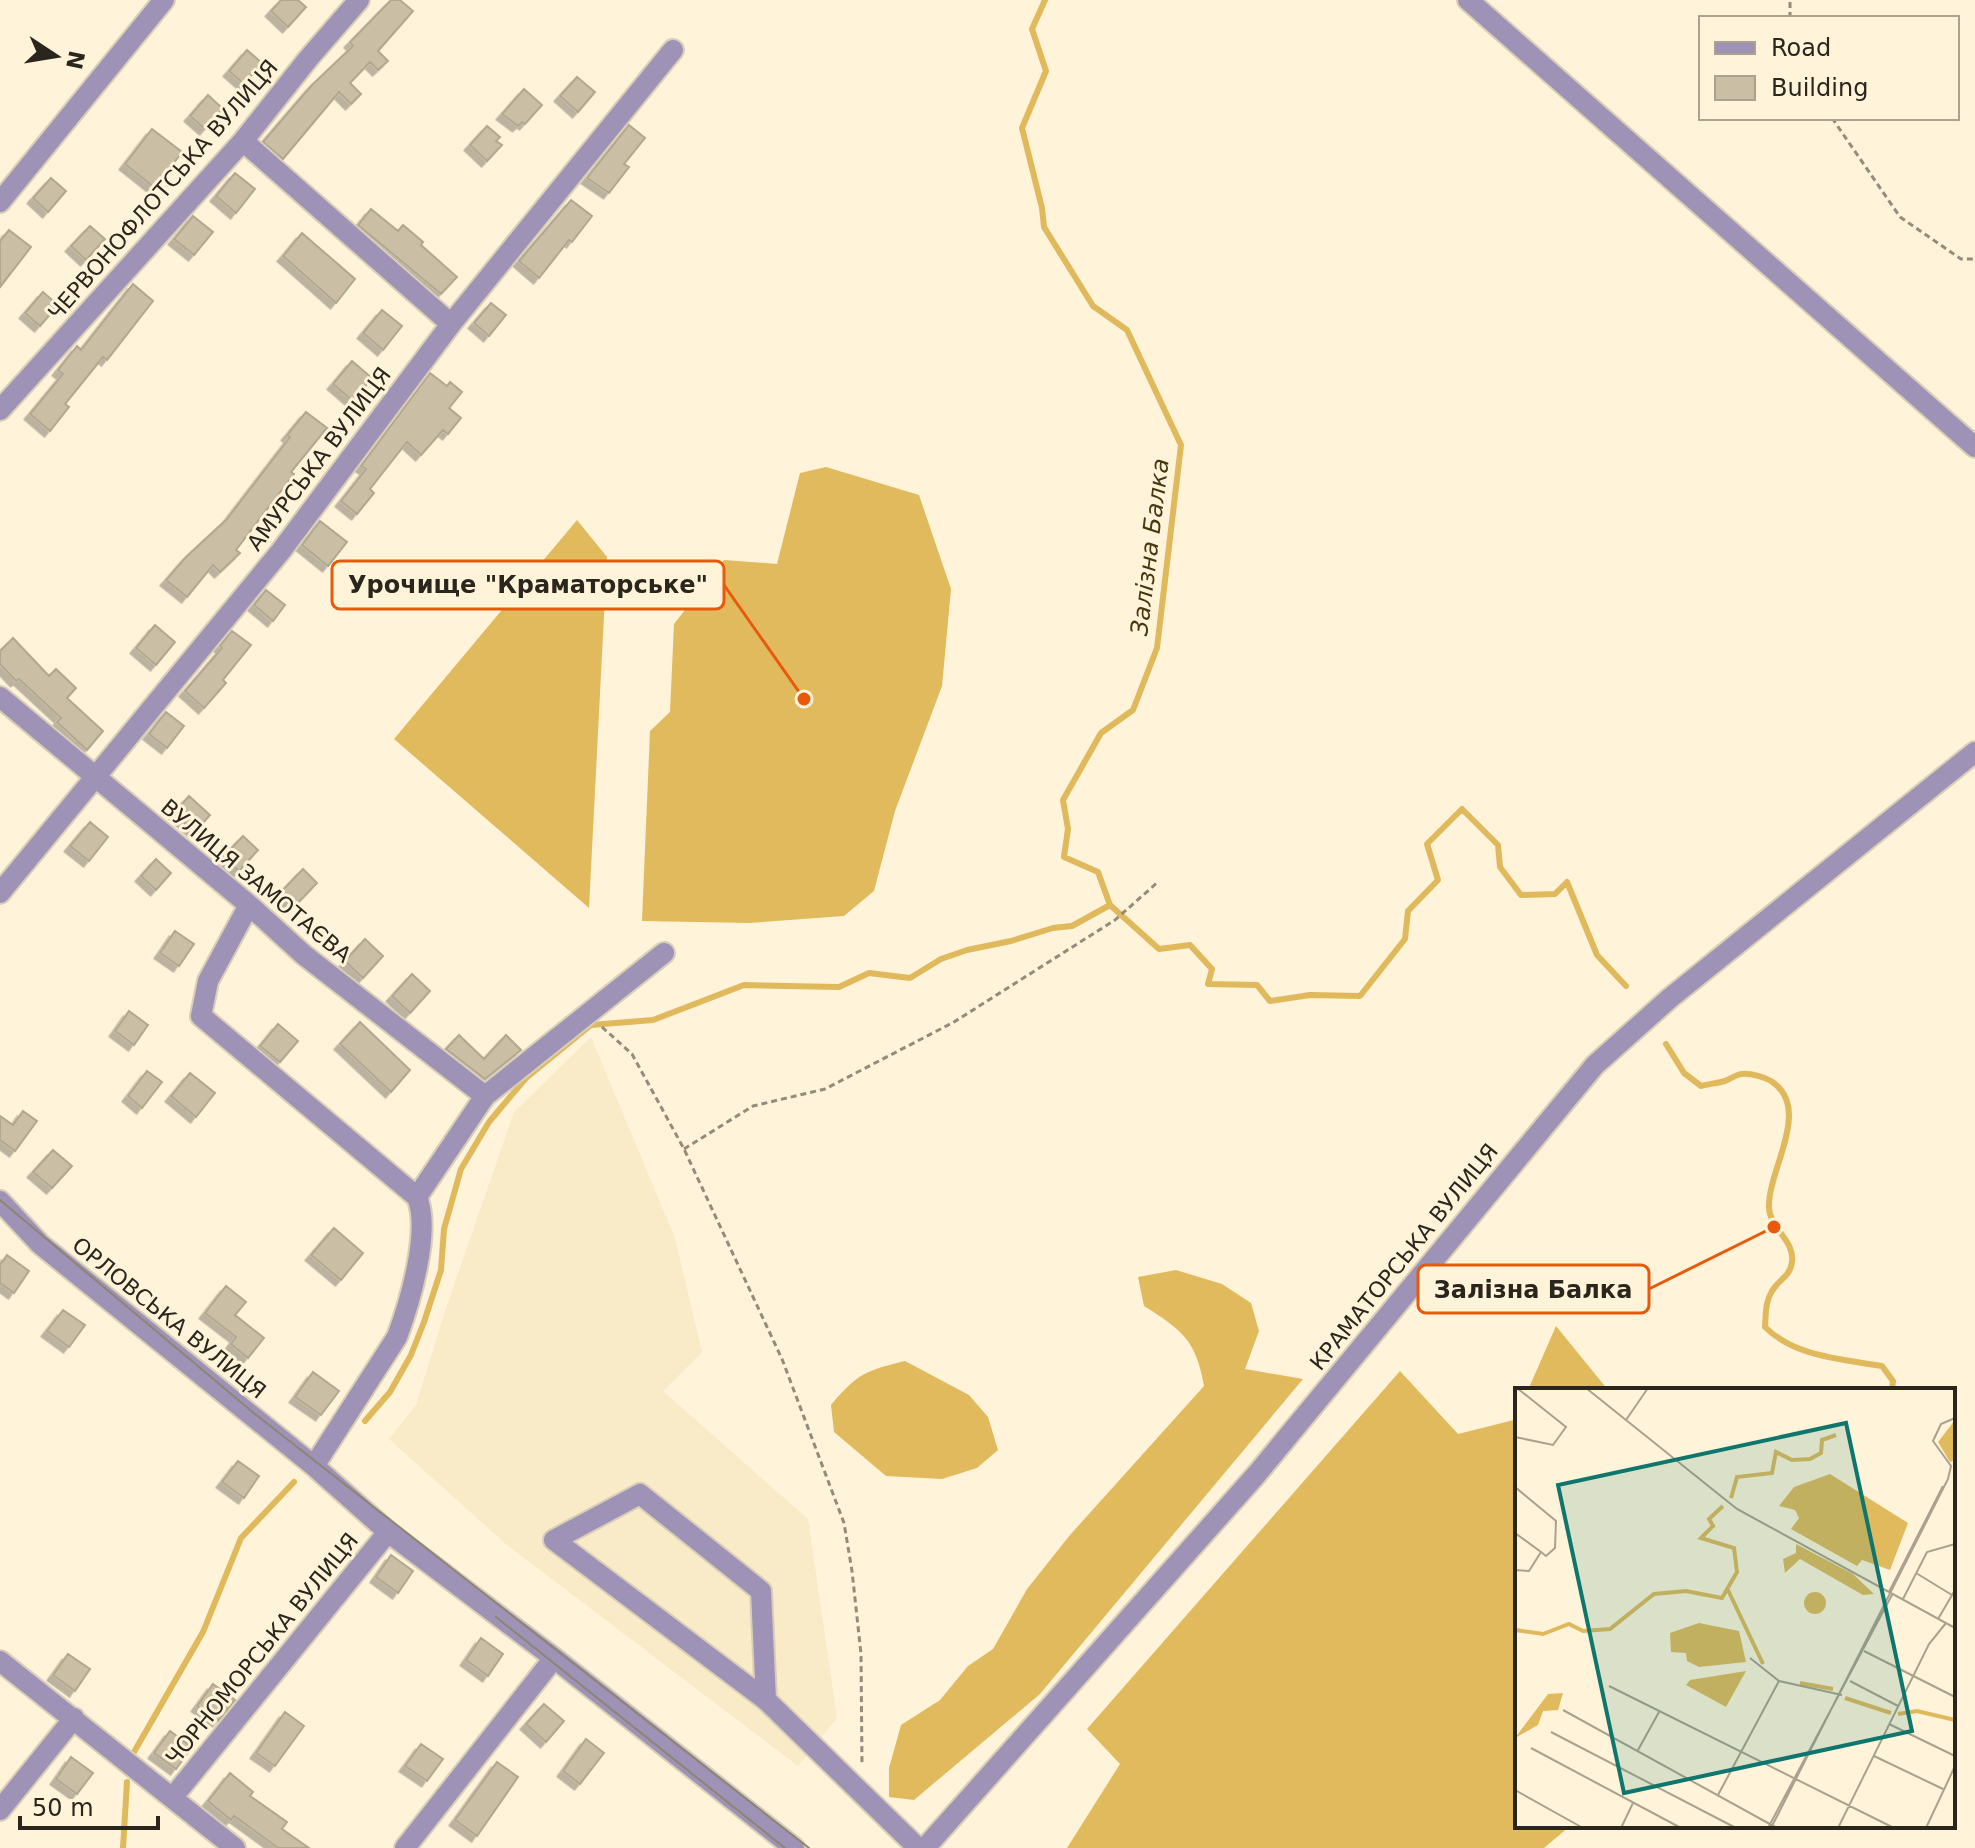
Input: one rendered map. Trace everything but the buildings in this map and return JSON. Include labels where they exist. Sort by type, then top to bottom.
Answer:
[{"type":"street","points":[[0,202],[164,0]]},
{"type":"street","name":"ЧЕРВОНОФЛОТСЬКА ВУЛИЦЯ","points":[[0,410],[243,141],[359,0]]},
{"type":"street","points":[[1468,0],[1975,447]]},
{"type":"street","name":"АМУРСЬКА ВУЛИЦЯ","points":[[0,893],[281,551],[451,324],[673,50]]},
{"type":"street","points":[[243,141],[451,324]]},
{"type":"street","name":"ВУЛИЦЯ ЗАМОТАЄВА","points":[[0,697],[249,905],[304,955],[485,1096]]},
{"type":"street","name":"КРАМАТОРСЬКА ВУЛИЦЯ","points":[[925,1848],[1256,1475],[1595,1065],[1670,998],[1975,752]]},
{"type":"street","points":[[249,905],[208,981],[201,1016],[417,1197],[423,1212],[423,1233],[397,1337],[314,1466]]},
{"type":"street","points":[[417,1197],[485,1096],[664,953]]},
{"type":"street","name":"ОРЛОВСЬКА ВУЛИЦЯ","points":[[0,1201],[40,1244],[314,1466],[388,1532],[554,1658],[794,1848]]},
{"type":"street","points":[[766,1700],[761,1591],[640,1494],[554,1540],[766,1700],[918,1848]]},
{"type":"street","name":"ЧОРНОМОРСЬКА ВУЛИЦЯ","points":[[173,1797],[388,1532]]},
{"type":"street","points":[[405,1848],[554,1658]]},
{"type":"street","name":"ЧОРНОМОРСЬКА ВУЛИЦЯ","points":[[0,1661],[235,1848]]},
{"type":"street","points":[[0,1810],[74,1718]]},
{"type":"path","points":[[1833,120],[1900,217],[1961,259],[1975,259]]},
{"type":"path","points":[[684,1149],[753,1106],[825,1089],[941,1028],[1115,920],[1158,882]]},
{"type":"path","points":[[587,1014],[632,1054],[684,1149],[787,1370],[844,1523],[861,1654],[863,1794]]},
{"type":"shaded area","points":[[826,467],[919,495],[951,589],[942,686],[895,811],[874,891],[844,916],[749,923],[642,921],[650,731],[670,712],[674,624],[724,560],[777,564],[800,473]]},
{"type":"shaded area","points":[[577,520],[607,557],[589,908],[394,739]]},
{"type":"shaded area","points":[[591,1037],[675,1238],[702,1352],[663,1391],[808,1519],[837,1718],[798,1766],[507,1545],[389,1439],[416,1405],[514,1112]]},
{"type":"shaded area","points":[[1176,1270],[1222,1284],[1251,1303],[1259,1331],[1245,1369],[1303,1379],[1040,1694],[914,1800],[889,1797],[889,1768],[901,1725],[940,1700],[968,1666],[993,1649],[1027,1589],[1070,1535],[1204,1386],[1192,1347],[1178,1330],[1144,1306],[1138,1277]]},
{"type":"shaded area","points":[[1556,1326],[1606,1388],[1529,1388]]},
{"type":"shaded area","points":[[905,1361],[969,1395],[988,1417],[998,1450],[977,1468],[942,1479],[886,1476],[834,1432],[831,1405],[848,1386],[871,1371]]},
{"type":"shaded area","points":[[1400,1371],[1458,1434],[1515,1418],[1515,1828],[1568,1828],[1544,1848],[1067,1848],[1120,1764],[1087,1729]]},
{"type":"waterway","name":"Залізна Балка","points":[[1045,0],[1032,29],[1046,71],[1022,128],[1044,227],[1093,306],[1127,330],[1181,445],[1157,648],[1133,710],[1101,733],[1063,800],[1068,829],[1064,857],[1098,872],[1110,905],[1159,949],[1190,945],[1212,969],[1208,984],[1257,985],[1270,1001],[1310,995],[1360,996],[1405,939],[1408,911],[1438,880],[1427,844],[1462,809],[1498,845],[1500,867],[1521,895],[1555,894],[1567,882],[1597,955],[1626,986]]},
{"type":"waterway","points":[[365,1421],[390,1392],[411,1355],[424,1322],[441,1270],[444,1229],[461,1169],[489,1122],[526,1078],[591,1025],[653,1020],[744,985],[839,987],[869,973],[910,978],[941,959],[1053,928],[1072,926],[1110,905]]},
{"type":"waterway","name":"Залізна Балка","points":[[1666,1044],[1684,1073],[1701,1086],[1749,1074],[1771,1081],[1783,1093],[1788,1107],[1789,1123],[1769,1207],[1773,1221],[1790,1247],[1792,1262],[1789,1271],[1770,1295],[1765,1327],[1804,1351],[1882,1366],[1893,1381],[1892,1388]]},
{"type":"waterway","points":[[134,1752],[203,1632],[241,1538],[294,1482]]},
{"type":"waterway","points":[[123,1848],[127,1782]]},
{"type":"tram line","points":[[0,1200],[255,1414],[809,1848]]},
{"type":"tram line","points":[[496,1617],[785,1848]]},
{"type":"place","name":"Урочище \"Краматорське\"","points":[[804,699]]},
{"type":"place","name":"Залізна Балка","points":[[1774,1227]]}]
